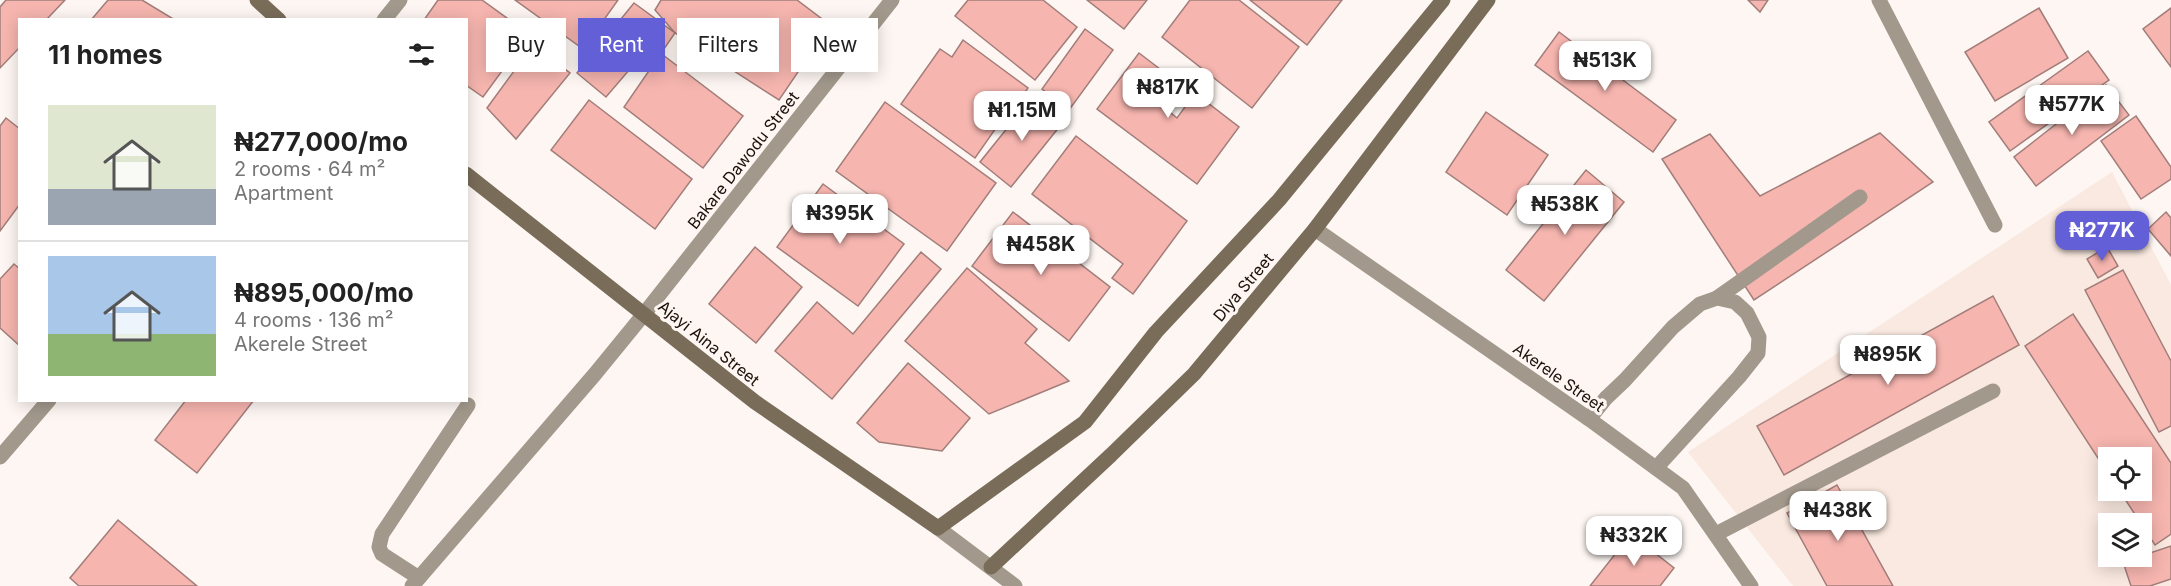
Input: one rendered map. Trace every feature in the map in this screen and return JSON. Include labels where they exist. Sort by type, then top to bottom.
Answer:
[{"type":"main road","points":[[257,0],[277,18]]},
{"type":"main road","name":"Diya Street","points":[[938,528],[1085,422],[1156,332],[1279,200],[1443,0]]},
{"type":"main road","name":"Diya Street","points":[[991,567],[1194,374],[1315,229],[1488,0]]},
{"type":"main road","name":"Ajayi Aina Street","points":[[468,176],[755,402],[938,528]]},
{"type":"street","points":[[386,18],[400,0]]},
{"type":"street","name":"Bakare Dawodu Street","points":[[416,582],[588,383],[892,0]]},
{"type":"street","points":[[1879,0],[1995,225]]},
{"type":"street","points":[[1589,419],[1673,327],[1700,304],[1717,298],[1860,196]]},
{"type":"street","name":"Akerele Street","points":[[1315,229],[1589,419],[1683,488],[1751,586]]},
{"type":"street","points":[[1656,468],[1758,353],[1759,337],[1747,313],[1735,302],[1717,298]]},
{"type":"street","points":[[1716,534],[1994,391]]},
{"type":"street","points":[[0,457],[47,402]]},
{"type":"street","points":[[416,582],[382,554],[379,546],[382,534],[468,405]]},
{"type":"street","points":[[938,528],[1015,586]]},
{"type":"shaded area","points":[[2112,172],[2171,285],[2171,586],[1793,586],[1688,452]]},
{"type":"building","points":[[6,0],[65,0],[48,18],[18,18],[18,49],[0,68],[0,7]]},
{"type":"building","points":[[108,0],[142,0],[172,18],[93,18]]},
{"type":"building","points":[[438,0],[482,0],[507,18],[486,18],[486,72],[501,72],[483,97],[468,86],[468,18],[425,18]]},
{"type":"building","points":[[515,0],[618,0],[605,18],[578,18],[578,45],[566,37],[566,18],[540,18]]},
{"type":"building","points":[[661,0],[797,0],[821,18],[791,18],[791,72],[798,72],[779,100],[736,72],[779,72],[779,18],[677,18],[677,34],[665,22],[665,18],[662,18],[655,10]]},
{"type":"building","points":[[968,0],[1043,0],[1077,27],[1035,80],[955,16]]},
{"type":"building","points":[[1087,0],[1147,0],[1124,29]]},
{"type":"building","points":[[1190,0],[1239,0],[1299,47],[1252,108],[1162,37]]},
{"type":"building","points":[[1250,0],[1342,0],[1307,45]]},
{"type":"building","points":[[1748,0],[1768,0],[1760,12]]},
{"type":"building","points":[[634,3],[654,18],[622,18]]},
{"type":"building","points":[[2039,8],[2068,58],[1995,101],[1965,52]]},
{"type":"building","points":[[2171,8],[2171,67],[2143,29]]},
{"type":"building","points":[[665,26],[675,33],[665,48]]},
{"type":"building","points":[[1085,29],[1113,50],[1069,110],[1042,89]]},
{"type":"building","points":[[1559,32],[1676,120],[1653,152],[1535,65]]},
{"type":"building","points":[[963,40],[1028,88],[1006,120],[995,112],[987,122],[996,128],[975,158],[901,104],[940,49],[952,57]]},
{"type":"building","points":[[2088,51],[2109,80],[2010,151],[1989,122]]},
{"type":"building","points":[[1139,53],[1186,89],[1170,112],[1177,118],[1195,93],[1239,127],[1197,184],[1097,109]]},
{"type":"building","points":[[665,57],[677,66],[677,72],[685,72],[743,116],[703,168],[624,107],[648,72],[665,72]]},
{"type":"building","points":[[566,70],[570,73],[516,139],[487,108],[513,72],[566,72]]},
{"type":"building","points":[[578,72],[627,72],[606,97]]},
{"type":"building","points":[[2106,85],[2129,115],[2036,186],[2014,157]]},
{"type":"building","points":[[1033,96],[1064,121],[1011,187],[980,162]]},
{"type":"building","points":[[589,100],[692,179],[655,229],[551,150]]},
{"type":"building","points":[[885,102],[996,183],[947,251],[836,171]]},
{"type":"building","points":[[1486,112],[1548,155],[1507,215],[1446,172]]},
{"type":"building","points":[[2136,116],[2171,167],[2171,179],[2141,199],[2101,141]]},
{"type":"building","points":[[6,118],[18,127],[18,207],[0,231],[0,126]]},
{"type":"building","points":[[1880,133],[1933,182],[1754,300],[1662,159],[1710,134],[1760,196]]},
{"type":"building","points":[[1076,136],[1187,221],[1133,294],[1112,278],[1123,264],[1032,194]]},
{"type":"building","points":[[1586,170],[1624,202],[1544,301],[1506,270]]},
{"type":"building","points":[[823,184],[904,244],[858,306],[777,247]]},
{"type":"building","points":[[1013,212],[1110,287],[1069,341],[972,266]]},
{"type":"building","points":[[2166,212],[2171,218],[2171,256],[2148,229]]},
{"type":"building","points":[[755,247],[802,287],[756,343],[709,304]]},
{"type":"building","points":[[2107,247],[2118,266],[2098,278],[2087,259]]},
{"type":"building","points":[[921,252],[941,269],[832,399],[775,351],[817,302],[853,334]]},
{"type":"building","points":[[14,264],[18,267],[18,344],[0,328],[0,279]]},
{"type":"building","points":[[967,268],[1037,329],[1025,343],[1069,381],[989,414],[905,341]]},
{"type":"building","points":[[2123,270],[2171,361],[2171,426],[2159,432],[2085,290]]},
{"type":"building","points":[[1993,296],[2019,345],[1784,475],[1757,426]]},
{"type":"building","points":[[2073,314],[2171,463],[2171,534],[2155,545],[2152,540],[2152,513],[2134,513],[2126,501],[2152,501],[2152,447],[2098,447],[2098,458],[2025,346]]},
{"type":"building","points":[[908,363],[970,418],[942,451],[879,442],[857,423]]},
{"type":"building","points":[[184,402],[252,402],[197,473],[155,440]]},
{"type":"building","points":[[1837,485],[1893,586],[1827,586],[1787,513]]},
{"type":"building","points":[[118,520],[197,586],[79,586],[70,578]]},
{"type":"building","points":[[1631,534],[1674,568],[1660,586],[1590,586]]},
{"type":"building","points":[[2171,546],[2171,579],[2150,586],[2131,586],[2125,567],[2152,567],[2152,552]]}]
